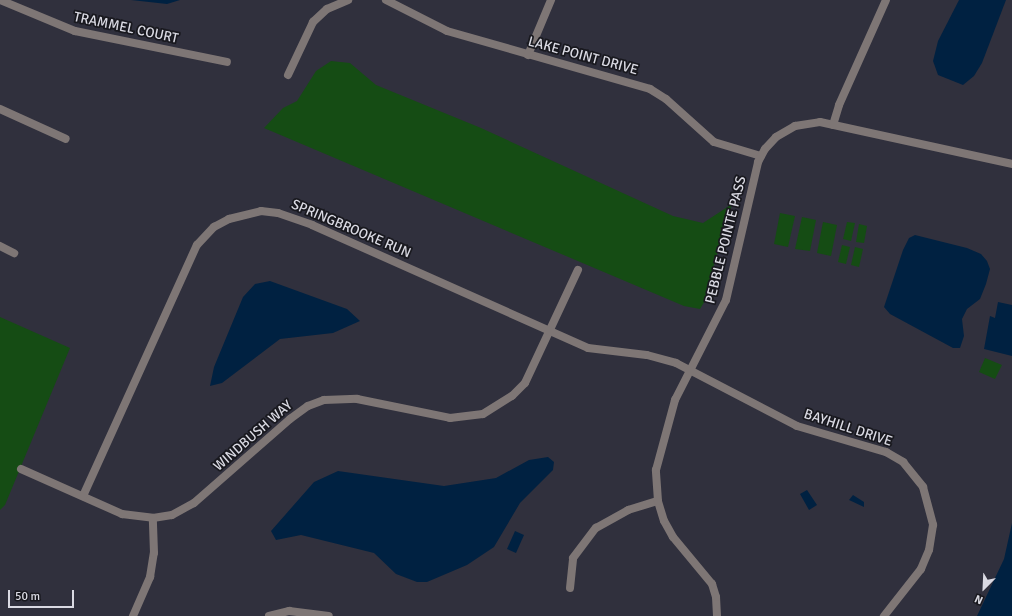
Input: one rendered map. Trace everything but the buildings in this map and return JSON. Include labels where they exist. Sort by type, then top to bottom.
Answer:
[{"type":"street","name":"TRAMMEL COURT","points":[[0,0],[75,31],[227,62]]},
{"type":"street","points":[[288,75],[313,22],[327,9],[348,0]]},
{"type":"street","name":"LAKE POINT DRIVE","points":[[386,0],[443,29],[528,55],[650,89],[666,99],[714,142],[761,156]]},
{"type":"street","points":[[528,55],[551,0]]},
{"type":"street","points":[[834,125],[839,105],[886,0]]},
{"type":"street","points":[[0,109],[66,138]]},
{"type":"street","name":"PEBBLE POINTE PASS","points":[[717,616],[716,597],[712,584],[673,536],[664,521],[658,501],[656,485],[660,455],[675,400],[726,300],[761,156],[776,137],[795,126],[814,122],[834,125],[1012,164]]},
{"type":"street","name":"SPRINGBROOKE RUN","points":[[83,496],[197,245],[214,227],[229,219],[261,211],[293,217],[596,350],[662,358],[690,371]]},
{"type":"street","points":[[0,246],[14,252]]},
{"type":"street","name":"WINDBUSH WAY","points":[[21,469],[122,514],[154,518],[172,516],[194,503],[290,419],[308,406],[324,400],[357,399],[450,418],[484,414],[512,396],[525,383],[551,331],[578,270]]},
{"type":"street","name":"BAYHILL DRIVE","points":[[690,371],[797,426],[886,452],[903,462],[916,476],[929,503],[933,525],[929,550],[921,569],[884,616]]},
{"type":"street","points":[[570,588],[574,558],[583,542],[596,528],[628,510],[658,501]]},
{"type":"street","points":[[133,616],[150,577],[154,553],[154,518]]},
{"type":"street","points":[[269,616],[289,612],[329,616]]},
{"type":"green space","points":[[331,61],[350,63],[376,85],[481,128],[673,216],[703,223],[732,204],[710,278],[709,294],[700,309],[684,306],[264,128],[283,108],[297,101],[316,71]]},
{"type":"green space","points":[[780,213],[795,216],[788,247],[774,244]]},
{"type":"green space","points":[[802,217],[816,220],[810,251],[795,249]]},
{"type":"green space","points":[[823,222],[837,225],[831,256],[817,253]]},
{"type":"green space","points":[[847,222],[855,223],[851,241],[843,239]]},
{"type":"green space","points":[[859,224],[867,226],[864,243],[856,242]]},
{"type":"green space","points":[[842,245],[850,247],[846,264],[838,262]]},
{"type":"green space","points":[[855,247],[863,249],[859,267],[851,265]]},
{"type":"green space","points":[[0,317],[70,348],[5,505],[0,510]]},
{"type":"green space","points":[[985,358],[1002,365],[995,379],[979,372]]},
{"type":"water","points":[[131,0],[180,0],[167,4]]},
{"type":"water","points":[[959,0],[1006,0],[982,63],[974,76],[963,85],[938,75],[933,61],[938,41]]},
{"type":"water","points":[[915,235],[967,248],[981,254],[987,261],[990,269],[980,299],[967,309],[962,319],[964,336],[960,348],[953,348],[890,314],[884,307],[903,250],[909,238]]},
{"type":"water","points":[[270,281],[347,309],[360,321],[333,333],[280,339],[222,383],[210,386],[214,367],[243,297],[255,284]]},
{"type":"water","points":[[998,302],[1012,305],[1012,356],[984,349],[990,316],[995,318]]},
{"type":"water","points":[[548,457],[554,462],[553,470],[520,503],[494,547],[467,565],[427,582],[417,582],[396,574],[374,553],[301,535],[276,540],[271,531],[314,482],[338,471],[444,486],[496,478],[529,460]]},
{"type":"water","points":[[807,490],[817,505],[809,510],[800,494]]},
{"type":"water","points":[[853,495],[864,502],[864,507],[849,500]]},
{"type":"water","points":[[1012,523],[1012,616],[977,616],[1004,559]]},
{"type":"water","points":[[515,531],[524,535],[516,553],[507,549]]}]
